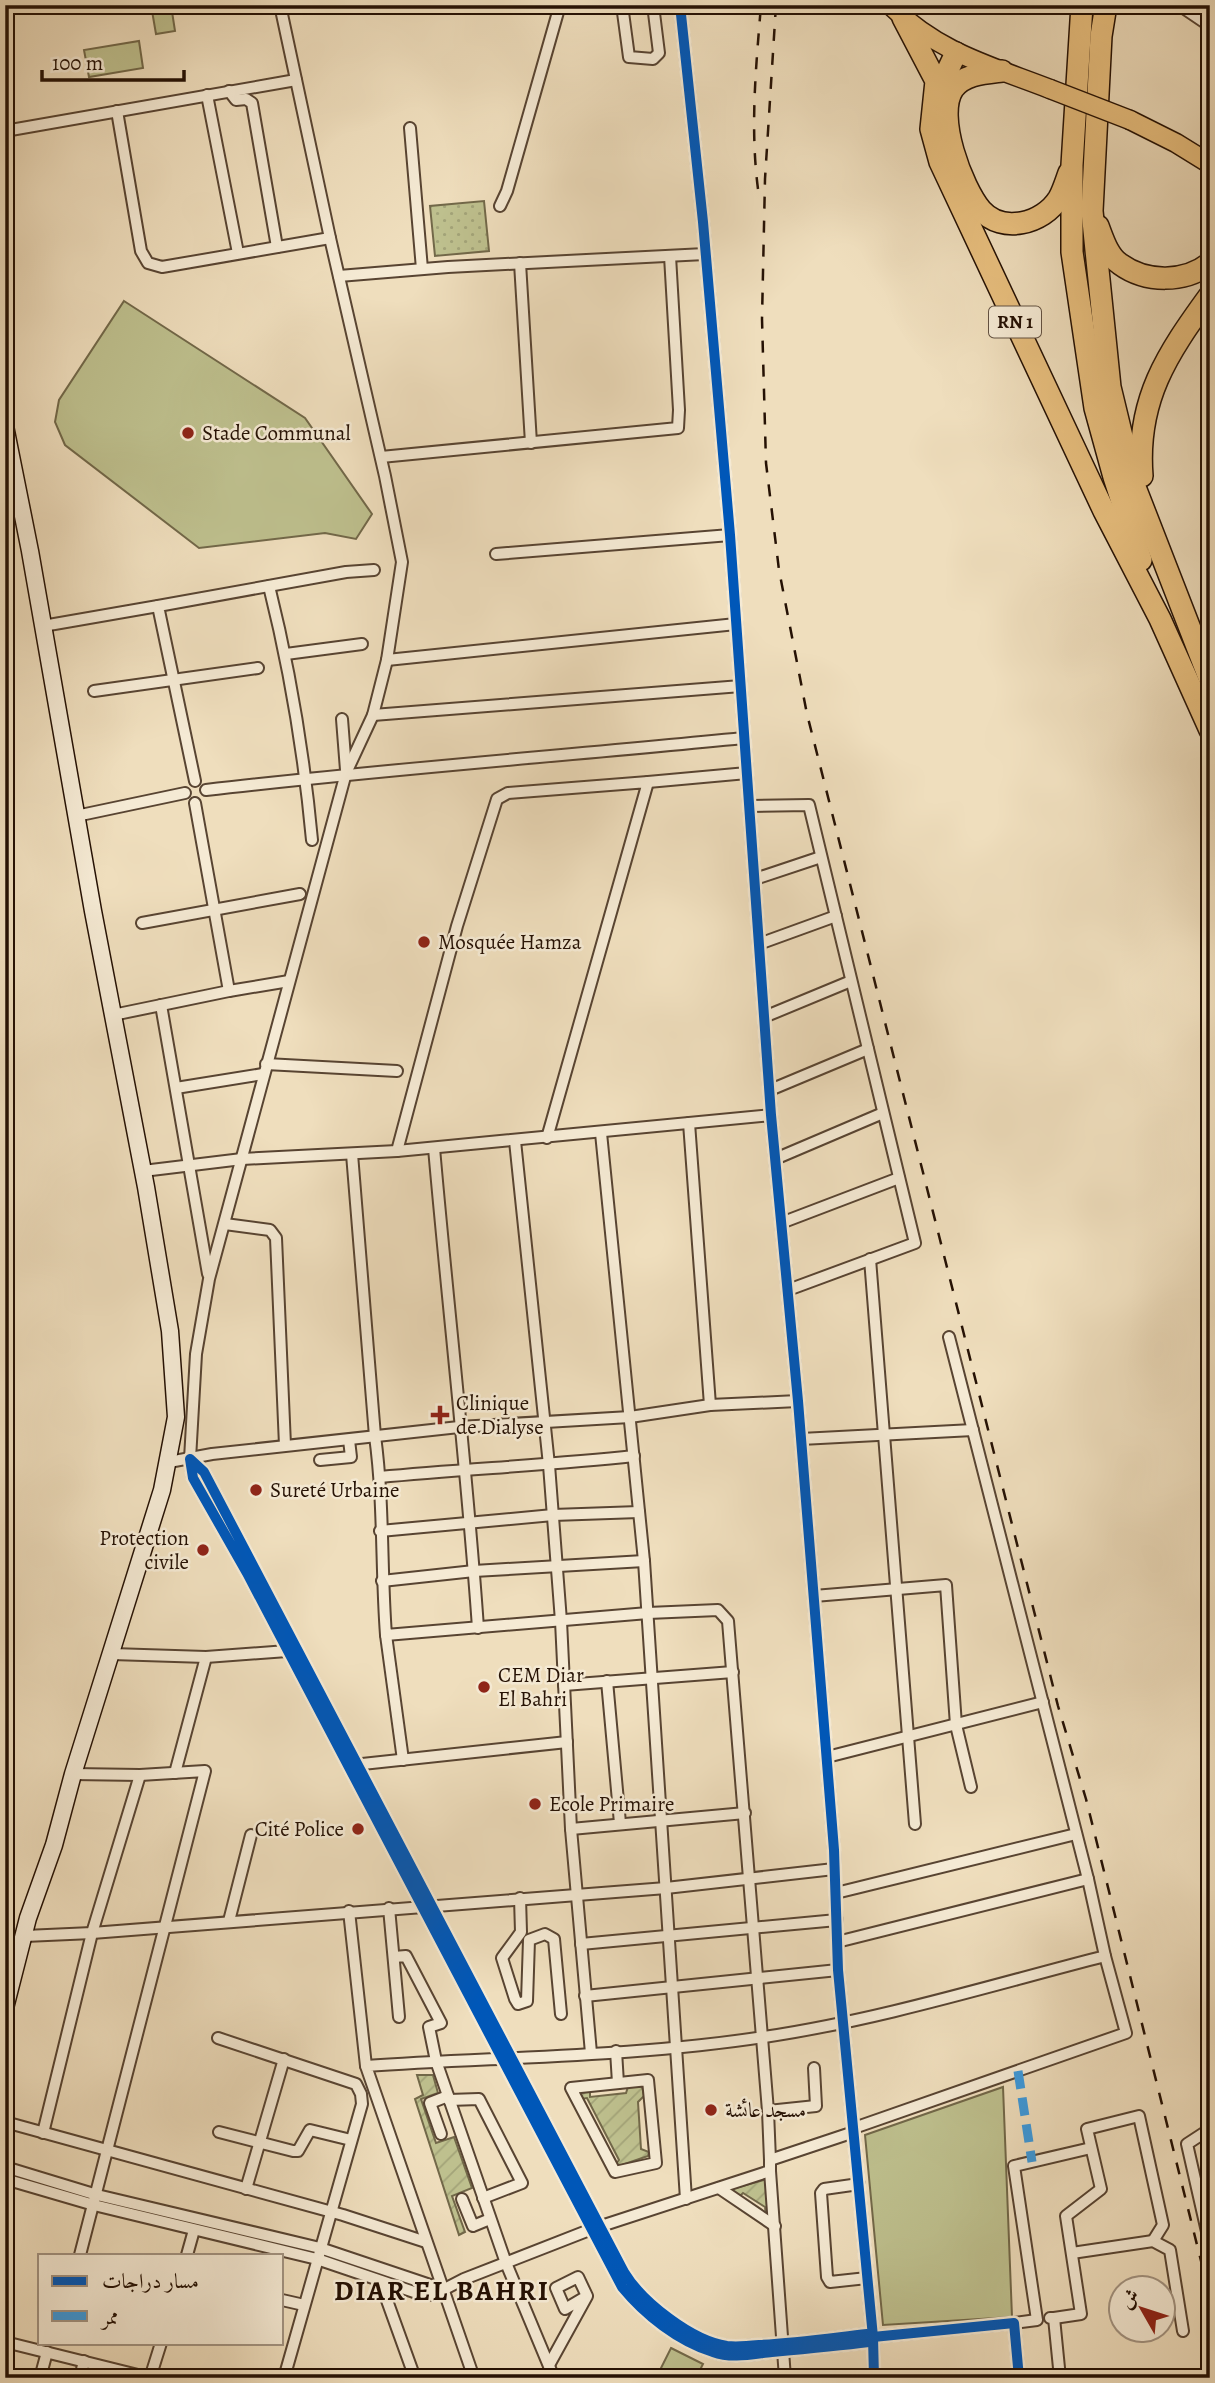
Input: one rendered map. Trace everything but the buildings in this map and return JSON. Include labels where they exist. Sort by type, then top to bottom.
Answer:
[{"type":"highway","points":[[1082,5],[1072,165],[1072,252],[1095,408],[1114,477],[1160,619]]},
{"type":"highway","points":[[1106,5],[1101,36],[1092,211],[1110,387],[1133,482],[1210,680]]},
{"type":"highway","name":"RN 1","points":[[897,12],[936,81],[931,129],[940,162],[1104,511],[1160,619],[1210,730]]},
{"type":"highway","points":[[964,57],[947,102],[947,124],[951,146],[982,210],[999,223],[1018,224],[1043,215],[1059,198],[1072,165]]},
{"type":"highway","points":[[934,99],[964,57]]},
{"type":"highway","points":[[954,88],[967,78],[1002,71]]},
{"type":"highway","points":[[1092,211],[1106,246],[1118,263],[1137,273],[1158,279],[1181,276],[1210,263]]},
{"type":"highway","points":[[1153,537],[1142,488],[1140,456],[1143,424],[1150,395],[1163,363],[1210,295]]},
{"type":"main road","name":"RN 1","points":[[897,12],[928,38],[964,57],[1130,120],[1210,164]]},
{"type":"street","points":[[280,5],[402,562],[387,660],[373,715],[346,773],[209,1279],[196,1354],[190,1459],[193,1478],[287,1651],[353,1765]]},
{"type":"street","points":[[500,206],[507,191],[560,5]]},
{"type":"street","points":[[622,5],[629,57],[653,59],[659,52],[653,5]]},
{"type":"street","points":[[680,5],[730,534],[771,1115],[814,1596],[836,1893],[838,1970],[873,2337],[874,2378]]},
{"type":"street","points":[[1179,5],[1210,26]]},
{"type":"street","points":[[5,131],[296,80]]},
{"type":"street","points":[[229,91],[236,100],[246,99],[252,103],[277,247]]},
{"type":"street","points":[[207,95],[238,253]]},
{"type":"street","points":[[117,111],[141,251],[148,264],[162,267],[330,239]]},
{"type":"street","points":[[410,128],[422,269]]},
{"type":"street","points":[[339,276],[520,263],[705,254]]},
{"type":"street","points":[[381,457],[678,428],[680,417],[670,256]]},
{"type":"street","points":[[520,263],[531,443]]},
{"type":"street","points":[[5,426],[143,1171],[170,1331],[176,1393],[176,1417],[169,1462],[54,1844],[28,1919],[5,2008]]},
{"type":"street","points":[[496,554],[730,534]]},
{"type":"street","points":[[43,626],[346,572],[374,570]]},
{"type":"street","points":[[269,586],[286,654],[306,778],[312,840]]},
{"type":"street","points":[[159,606],[195,781]]},
{"type":"street","points":[[387,660],[736,624]]},
{"type":"street","points":[[286,654],[362,644]]},
{"type":"street","points":[[94,691],[258,667]]},
{"type":"street","points":[[373,715],[741,686]]},
{"type":"street","points":[[342,719],[346,773]]},
{"type":"street","points":[[206,790],[346,773],[743,738]]},
{"type":"street","points":[[397,1151],[457,926],[497,799],[508,793],[747,773]]},
{"type":"street","points":[[195,781],[206,790],[204,797],[195,803]]},
{"type":"street","points":[[195,781],[186,786],[185,793],[187,799],[195,803]]},
{"type":"street","points":[[547,1138],[648,782]]},
{"type":"street","points":[[76,816],[185,793]]},
{"type":"street","points":[[195,803],[229,991]]},
{"type":"street","points":[[750,806],[809,805],[915,1244],[788,1290]]},
{"type":"street","points":[[755,879],[821,857]]},
{"type":"street","points":[[142,923],[300,894]]},
{"type":"street","points":[[759,944],[836,916]]},
{"type":"street","points":[[113,1014],[289,981]]},
{"type":"street","points":[[764,1017],[851,981]]},
{"type":"street","points":[[161,1005],[209,1279]]},
{"type":"street","points":[[770,1090],[868,1049]]},
{"type":"street","points":[[176,1088],[265,1069],[397,1071]]},
{"type":"street","points":[[775,1159],[883,1113]]},
{"type":"street","points":[[143,1171],[242,1159],[434,1148],[771,1115]]},
{"type":"street","points":[[689,1123],[710,1405]]},
{"type":"street","points":[[601,1133],[644,1561],[686,2199]]},
{"type":"street","points":[[515,1140],[549,1465],[561,1621],[571,1829],[591,2053]]},
{"type":"street","points":[[434,1148],[459,1427],[471,1523],[478,1628]]},
{"type":"street","points":[[352,1154],[380,1477],[386,1635],[403,1760]]},
{"type":"street","points":[[781,1223],[899,1178]]},
{"type":"street","points":[[225,1224],[270,1230],[276,1238],[285,1445]]},
{"type":"street","points":[[870,1259],[915,1824]]},
{"type":"street","points":[[5,2167],[95,2200],[194,2230],[319,2254],[380,2281],[417,2293],[433,2295],[442,2289],[597,2228],[719,2188],[854,2130],[1126,2033],[948,1337]]},
{"type":"street","points":[[169,1462],[285,1445],[459,1427],[630,1417],[710,1405],[798,1401]]},
{"type":"street","points":[[801,1439],[972,1430]]},
{"type":"street","points":[[320,1460],[351,1457],[349,1440]]},
{"type":"street","points":[[380,1477],[634,1456]]},
{"type":"street","points":[[190,1459],[204,1472],[353,1765],[597,2228],[622,2287],[645,2310],[677,2334],[715,2353],[735,2356],[784,2348],[869,2342],[873,2337],[1081,2314],[1066,2216],[1101,2189],[1087,2129],[1139,2116],[1163,2225],[1153,2241]]},
{"type":"street","points":[[380,1531],[553,1515],[639,1512]]},
{"type":"street","points":[[382,1581],[474,1571],[644,1561]]},
{"type":"street","points":[[814,1596],[946,1585],[956,1725],[971,1787]]},
{"type":"street","points":[[386,1635],[648,1613],[718,1611],[729,1621],[746,1813],[785,2378]]},
{"type":"street","points":[[112,1654],[206,1657],[287,1651]]},
{"type":"street","points":[[175,1773],[206,1657]]},
{"type":"street","points":[[564,1685],[733,1672]]},
{"type":"street","points":[[607,1681],[620,1823]]},
{"type":"street","points":[[827,1757],[1043,1702]]},
{"type":"street","points":[[353,1765],[567,1742]]},
{"type":"street","points":[[73,1774],[140,1775],[205,1771],[167,1927],[80,2254]]},
{"type":"street","points":[[43,2133],[92,1933],[140,1775]]},
{"type":"street","points":[[571,1829],[746,1813]]},
{"type":"street","points":[[836,1893],[1076,1834]]},
{"type":"street","points":[[229,1922],[251,1835]]},
{"type":"street","points":[[25,1936],[666,1888],[834,1869]]},
{"type":"street","points":[[837,1942],[1088,1879]]},
{"type":"street","points":[[520,1898],[525,1936],[527,2001],[518,2004],[502,1958],[525,1936],[545,1934],[554,1939],[561,2014]]},
{"type":"street","points":[[389,1908],[399,2017]]},
{"type":"street","points":[[349,1911],[366,2066],[474,2378]]},
{"type":"street","points":[[581,1944],[837,1920]]},
{"type":"street","points":[[394,1957],[406,1956],[441,2023],[429,2027],[436,2061],[506,2263],[554,2378]]},
{"type":"street","points":[[366,2066],[591,2053],[761,2037],[845,2024],[1105,1956]]},
{"type":"street","points":[[585,1996],[838,1970]]},
{"type":"street","points":[[218,2038],[356,2084],[361,2094],[362,2104],[284,2378]]},
{"type":"street","points":[[616,2051],[618,2083]]},
{"type":"street","points":[[246,2189],[284,2059]]},
{"type":"street","points":[[768,2111],[816,2106],[814,2068]]},
{"type":"street","points":[[648,2080],[656,2163],[614,2172],[571,2088],[618,2083],[648,2080]]},
{"type":"street","points":[[441,2134],[430,2103],[448,2098],[480,2099],[522,2183],[483,2198]]},
{"type":"street","points":[[5,2122],[330,2211],[426,2242]]},
{"type":"street","points":[[1210,2129],[1187,2144],[1210,2245]]},
{"type":"street","points":[[219,2132],[298,2151],[310,2130],[351,2140]]},
{"type":"street","points":[[1037,2320],[1014,2166],[1091,2148]]},
{"type":"street","points":[[5,2179],[319,2254],[442,2289]]},
{"type":"street","points":[[859,2184],[824,2189],[821,2193],[827,2277],[830,2282],[867,2278]]},
{"type":"street","points":[[719,2188],[775,2226]]},
{"type":"street","points":[[461,2199],[472,2226],[490,2219]]},
{"type":"street","points":[[187,2254],[194,2230]]},
{"type":"street","points":[[1072,2253],[1153,2241],[1170,2250],[1183,2331]]},
{"type":"street","points":[[380,2281],[415,2378]]},
{"type":"street","points":[[549,2365],[587,2296]]},
{"type":"street","points":[[284,2300],[304,2305]]},
{"type":"street","points":[[1054,2318],[1060,2378]]},
{"type":"street","points":[[1014,2323],[1019,2378]]},
{"type":"street","points":[[5,2342],[52,2349],[85,2361],[150,2378],[161,2344]]},
{"type":"street","points":[[40,2378],[52,2349]]},
{"type":"street","points":[[80,2378],[85,2361]]},
{"type":"green space","points":[[151,5],[171,5],[175,31],[156,34]]},
{"type":"green space","points":[[139,41],[143,68],[89,77],[84,50]]},
{"type":"green space","points":[[484,201],[489,251],[435,256],[430,206]]},
{"type":"green space","name":"Stade Communal","points":[[124,301],[305,418],[372,514],[356,539],[325,533],[199,548],[65,445],[55,422],[59,400]]},
{"type":"green space","points":[[417,2075],[433,2075],[438,2093],[421,2099],[436,2143],[454,2137],[472,2188],[452,2196],[465,2232],[459,2235],[415,2099],[423,2095]]},
{"type":"green space","points":[[642,2086],[644,2096],[638,2102],[641,2149],[649,2152],[648,2156],[616,2167],[619,2160],[587,2098],[581,2099],[577,2092],[590,2090],[590,2097],[626,2093],[628,2087]]},
{"type":"green space","points":[[1003,2087],[1012,2317],[883,2325],[865,2135]]},
{"type":"green space","points":[[767,2179],[772,2217],[766,2217],[765,2207],[743,2193],[739,2197],[731,2192],[732,2189]]},
{"type":"green space","points":[[671,2348],[703,2364],[696,2378],[656,2378]]},
{"type":"railway","points":[[758,189],[754,120],[761,5]]},
{"type":"railway","points":[[776,5],[765,179],[762,319],[766,463],[779,570],[807,714],[1058,1706],[1086,1799],[1210,2297]]},
{"type":"marked path","points":[[1018,2071],[1032,2162]]},
{"type":"cycle path","points":[[680,5],[703,222],[730,535],[771,1115],[798,1401],[834,1850],[838,1970],[873,2337],[874,2378]]},
{"type":"cycle path","points":[[873,2337],[869,2342],[844,2345],[743,2355],[720,2354],[687,2341],[663,2326],[622,2287],[247,1573],[193,1478],[190,1459],[204,1472],[632,2284],[655,2307],[684,2328],[713,2343],[731,2346],[867,2334],[873,2337],[1014,2323],[1019,2378]]},
{"type":"place","name":"Stade Communal","points":[[188,433]]},
{"type":"place","name":"Mosquée Hamza","points":[[424,942]]},
{"type":"place","name":"Clinique de Dialyse","points":[[440,1415]]},
{"type":"place","name":"Sureté Urbaine","points":[[256,1490]]},
{"type":"place","name":"Protection civile","points":[[203,1550]]},
{"type":"place","name":"CEM Diar El Bahri","points":[[484,1687]]},
{"type":"place","name":"Ecole Primaire","points":[[535,1804]]},
{"type":"place","name":"Cité Police","points":[[358,1829]]},
{"type":"place","name":"مسجد عائشة","points":[[711,2110]]},
{"type":"district","name":"DIAR EL BAHRI","points":[[442,2291]]}]
